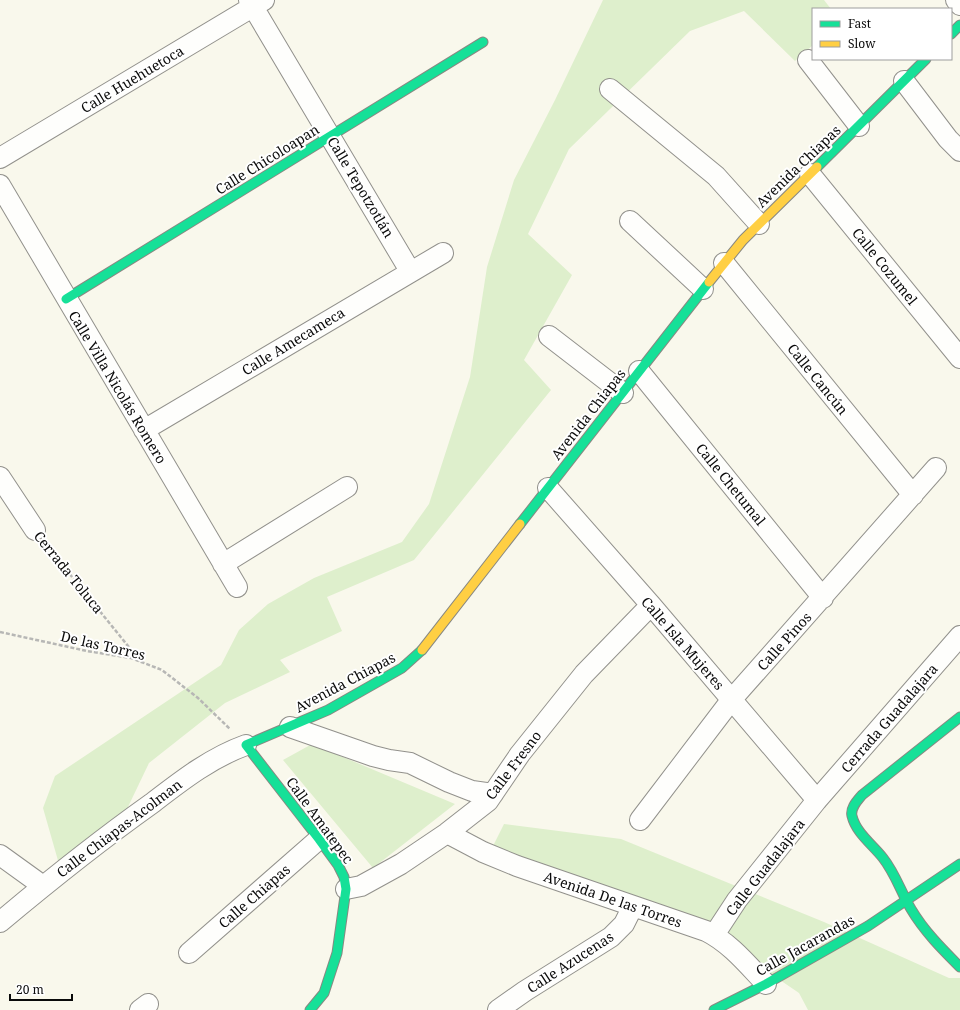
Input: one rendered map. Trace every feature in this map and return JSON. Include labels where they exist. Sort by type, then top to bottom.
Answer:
[{"type":"street","points":[[956,0],[960,5]]},
{"type":"street","name":"Calle Tepotzotlán","points":[[256,2],[330,136],[410,271]]},
{"type":"street","name":"Calle Huehuetoca","points":[[0,158],[256,2]]},
{"type":"street","points":[[952,33],[960,24]]},
{"type":"street","name":"Calle Chicoloapan","points":[[66,299],[484,42]]},
{"type":"street","points":[[808,60],[859,126]]},
{"type":"street","name":"Avenida Chiapas","points":[[246,745],[328,710],[402,668],[414,659],[724,263],[759,224],[925,60]]},
{"type":"street","points":[[904,81],[948,139],[960,151]]},
{"type":"street","points":[[610,89],[716,176],[759,224]]},
{"type":"street","name":"Calle Cozumel","points":[[810,174],[960,358]]},
{"type":"street","name":"Calle Villa Nicolás Romero","points":[[0,185],[237,587]]},
{"type":"street","points":[[630,222],[703,289]]},
{"type":"street","name":"Calle Amecameca","points":[[144,430],[410,271],[443,253]]},
{"type":"street","name":"Calle Cancún","points":[[724,263],[913,495]]},
{"type":"street","points":[[549,336],[623,393]]},
{"type":"street","name":"Calle Chetumal","points":[[640,371],[823,598]]},
{"type":"street","name":"Calle Pinos","points":[[640,820],[732,699],[823,598],[936,468]]},
{"type":"street","name":"Cerrada Toluca","points":[[0,477],[35,530]]},
{"type":"street","points":[[223,564],[347,487]]},
{"type":"street","name":"Calle Isla Mujeres","points":[[548,488],[732,699],[817,800]]},
{"type":"street","name":"Calle Fresno","points":[[346,889],[361,886],[401,864],[448,833],[480,808],[493,794],[520,754],[584,674],[650,605]]},
{"type":"street","name":"Cerrada Guadalajara","points":[[817,800],[960,636]]},
{"type":"street","points":[[960,716],[862,795],[852,809],[852,816],[856,824],[895,875],[915,916],[930,936],[960,967]]},
{"type":"street","points":[[290,727],[373,756],[410,763],[449,782],[472,791],[493,794]]},
{"type":"street","name":"Calle Amatepec","points":[[246,745],[319,839],[338,865],[344,877],[346,889],[337,953],[330,979],[318,1007]]},
{"type":"street","name":"Calle Chiapas-Acolman","points":[[0,922],[43,886],[199,768],[224,754],[246,745]]},
{"type":"street","name":"Calle Guadalajara","points":[[714,935],[737,900],[817,800]]},
{"type":"street","name":"Avenida De las Torres","points":[[448,833],[483,852],[517,866],[706,931],[714,935],[739,956],[766,984]]},
{"type":"street","name":"Calle Chiapas","points":[[189,953],[319,839]]},
{"type":"street","points":[[0,855],[43,886]]},
{"type":"street","name":"Calle Jacarandas","points":[[714,1010],[766,984],[868,926],[960,864]]},
{"type":"street","name":"Calle Azucenas","points":[[498,1010],[525,991],[611,937],[624,924],[634,906]]},
{"type":"path","name":"Cerrada Toluca","points":[[35,530],[142,662]]},
{"type":"path","name":"De las Torres","points":[[0,632],[88,651],[131,658],[162,670],[198,698],[246,745]]},
{"type":"green space","points":[[603,0],[824,0],[830,8],[812,8],[812,46],[795,61],[744,11],[690,31],[569,149],[528,234],[572,275],[524,360],[551,390],[414,560],[327,597],[342,631],[280,660],[290,672],[225,703],[149,763],[127,809],[59,864],[43,808],[55,776],[221,665],[239,630],[268,604],[314,578],[402,542],[429,504],[470,377],[487,267],[514,180],[555,100]]},
{"type":"green space","points":[[312,744],[455,804],[373,868],[283,760]]},
{"type":"green space","points":[[504,824],[621,839],[824,922],[949,978],[960,978],[960,1010],[808,1010],[799,993],[707,930],[492,848]]},
{"type":"traffic: fast","points":[[952,33],[960,25]]},
{"type":"traffic: fast","points":[[66,299],[483,42]]},
{"type":"traffic: fast","points":[[817,167],[925,60]]},
{"type":"traffic: fast","points":[[520,524],[709,282]]},
{"type":"traffic: fast","points":[[310,1010],[324,993],[337,953],[346,889],[344,877],[338,865],[319,839],[246,745],[328,710],[402,668],[422,650]]},
{"type":"traffic: fast","points":[[960,717],[862,795],[852,810],[852,816],[857,828],[883,858],[891,870],[907,903],[916,917],[934,940],[960,967]]},
{"type":"traffic: fast","points":[[714,1010],[766,984],[868,926],[960,864]]},
{"type":"traffic: slow","points":[[709,282],[743,240],[817,167]]},
{"type":"traffic: slow","points":[[422,650],[520,524]]}]
